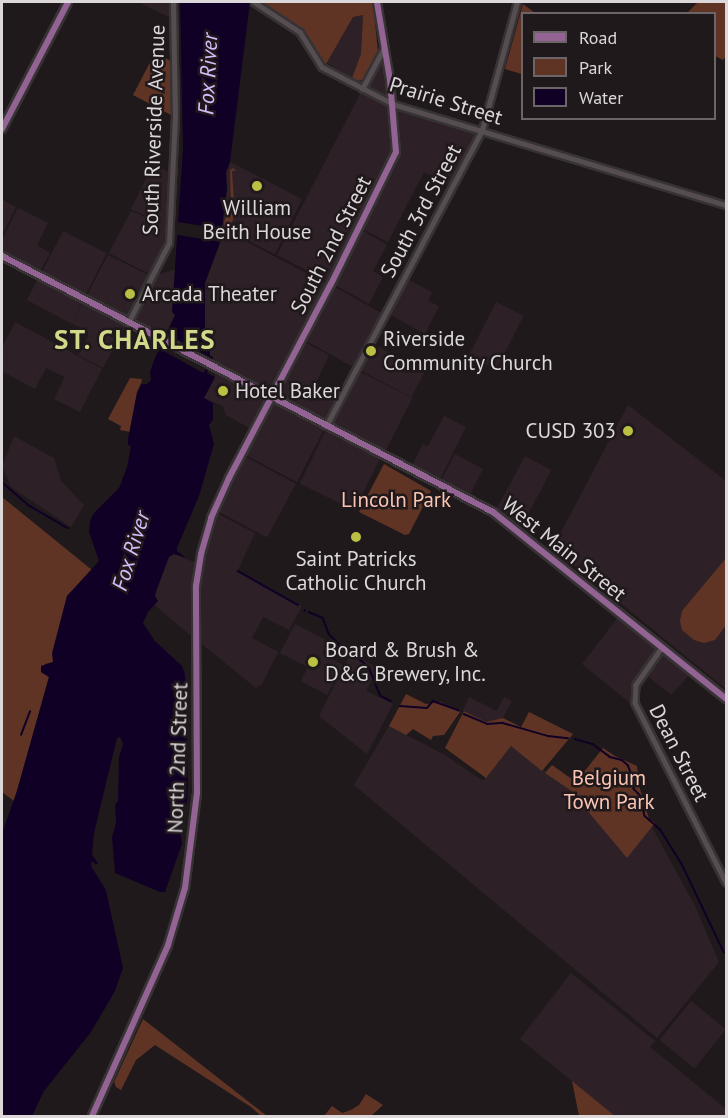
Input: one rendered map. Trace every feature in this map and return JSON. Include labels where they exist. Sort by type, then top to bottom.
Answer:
[{"type":"main road","points":[[2,129],[68,2]]},
{"type":"main road","name":"South 2nd Street","points":[[272,397],[394,159],[397,134],[377,2]]},
{"type":"main road","name":"West Main Street","points":[[2,256],[161,341],[499,515],[661,649],[726,699]]},
{"type":"main road","name":"North 2nd Street","points":[[92,1116],[152,982],[180,909],[190,861],[197,793],[196,604],[201,554],[217,501],[272,397]]},
{"type":"street","name":"South Riverside Avenue","points":[[128,323],[169,243],[174,118],[173,2]]},
{"type":"street","name":"Prairie Street","points":[[254,2],[300,32],[322,66],[393,104],[726,205]]},
{"type":"street","name":"South 3rd Street","points":[[326,426],[482,130],[517,2]]},
{"type":"street","points":[[362,89],[384,48]]},
{"type":"street","name":"Dean Street","points":[[661,649],[636,685],[635,703],[726,882]]},
{"type":"shaded area","points":[[138,2],[171,2],[171,18]]},
{"type":"shaded area","points":[[363,15],[361,54],[352,78],[327,63],[353,17]]},
{"type":"shaded area","points":[[384,51],[392,102],[363,89]]},
{"type":"shaded area","points":[[362,90],[392,104],[396,146],[330,282],[277,255]]},
{"type":"shaded area","points":[[395,105],[480,131],[451,187],[424,172],[388,242],[361,228],[395,160]]},
{"type":"shaded area","points":[[230,162],[302,199],[275,254],[243,238],[221,234],[227,189],[226,173]]},
{"type":"shaded area","points":[[153,164],[171,173],[167,242],[151,275],[109,253],[131,211],[163,224],[131,209]]},
{"type":"shaded area","points":[[2,199],[16,207],[2,235]]},
{"type":"shaded area","points":[[18,208],[48,223],[37,245],[50,253],[38,275],[2,255],[2,240]]},
{"type":"shaded area","points":[[360,229],[387,245],[373,271],[383,277],[369,304],[332,283]]},
{"type":"shaded area","points":[[63,231],[107,253],[84,299],[40,276]]},
{"type":"shaded area","points":[[221,237],[243,240],[329,285],[271,396],[214,366],[213,357],[210,356],[209,342],[205,337],[205,283]]},
{"type":"shaded area","points":[[108,255],[152,277],[176,269],[175,315],[163,340],[85,299]]},
{"type":"shaded area","points":[[39,277],[83,300],[71,323],[27,300]]},
{"type":"shaded area","points":[[405,278],[432,292],[428,301],[439,306],[425,334],[387,313]]},
{"type":"shaded area","points":[[331,285],[383,314],[354,367],[301,338]]},
{"type":"shaded area","points":[[84,301],[127,323],[103,368],[78,355],[88,337],[88,332],[71,323]]},
{"type":"shaded area","points":[[496,302],[524,316],[496,370],[469,355]]},
{"type":"shaded area","points":[[15,322],[102,369],[80,412],[54,399],[65,377],[46,368],[35,389],[2,371],[2,348]]},
{"type":"shaded area","points":[[302,341],[329,355],[316,383],[340,396],[326,425],[273,396]]},
{"type":"shaded area","points":[[371,343],[425,372],[411,397],[357,369]]},
{"type":"shaded area","points":[[214,370],[325,427],[297,482],[242,453],[253,430],[226,415],[223,406],[204,398],[215,377]]},
{"type":"shaded area","points":[[357,370],[412,398],[384,454],[328,426]]},
{"type":"shaded area","points":[[628,405],[726,481],[726,689],[559,553],[559,536]]},
{"type":"shaded area","points":[[444,416],[466,427],[438,483],[411,468],[423,444],[428,446]]},
{"type":"shaded area","points":[[327,428],[382,455],[355,510],[300,484]]},
{"type":"shaded area","points":[[14,436],[54,458],[61,481],[84,505],[71,527],[11,487],[2,466]]},
{"type":"shaded area","points":[[455,454],[483,469],[468,498],[440,483]]},
{"type":"shaded area","points":[[242,455],[296,484],[267,537],[213,509]]},
{"type":"shaded area","points":[[525,456],[551,470],[521,527],[495,513]]},
{"type":"shaded area","points":[[214,512],[255,533],[237,572],[302,606],[289,630],[263,617],[252,638],[278,652],[262,684],[256,688],[198,641],[199,571]]},
{"type":"shaded area","points":[[168,551],[198,564],[195,639],[152,603]]},
{"type":"shaded area","points":[[619,616],[660,649],[635,684],[634,702],[630,703],[582,664]]},
{"type":"shaded area","points":[[295,624],[328,641],[322,654],[343,665],[327,695],[301,681],[308,667],[280,653]]},
{"type":"shaded area","points":[[661,650],[691,673],[671,695],[645,674]]},
{"type":"shaded area","points":[[351,653],[378,668],[366,691],[393,704],[367,754],[319,716]]},
{"type":"shaded area","points":[[469,697],[497,711],[504,697],[512,701],[503,718],[486,722],[463,710]]},
{"type":"shaded area","points":[[389,726],[445,755],[483,781],[511,746],[570,790],[627,857],[652,827],[695,906],[719,962],[657,1038],[354,785]]},
{"type":"shaded area","points":[[571,973],[655,1041],[650,1047],[726,1109],[726,1116],[615,1116],[520,1039]]},
{"type":"shaded area","points":[[691,1001],[726,1029],[695,1068],[660,1040]]},
{"type":"green space","points":[[256,2],[373,2],[378,52],[362,80],[358,81],[352,78],[361,54],[363,15],[353,17],[325,66],[301,31]]},
{"type":"green space","points":[[698,2],[726,2],[726,56],[723,60],[716,56],[716,12],[688,12]]},
{"type":"green space","points":[[523,4],[534,12],[521,12],[521,74],[505,69]]},
{"type":"green space","points":[[155,53],[175,63],[173,116],[133,95]]},
{"type":"green space","points":[[233,168],[236,171],[232,171],[233,220],[229,227],[233,229],[232,231],[225,230],[224,223],[231,207],[230,170]]},
{"type":"green space","points":[[130,378],[142,379],[130,432],[120,430],[121,426],[108,419]]},
{"type":"green space","name":"Lincoln Park","points":[[384,464],[431,491],[409,534],[405,535],[359,512]]},
{"type":"green space","points":[[2,497],[92,570],[67,596],[53,653],[53,662],[45,664],[41,672],[49,677],[14,801],[2,792]]},
{"type":"green space","points":[[726,558],[726,625],[715,640],[704,643],[694,640],[682,630],[680,621],[682,611]]},
{"type":"green space","points":[[406,694],[426,704],[440,702],[460,712],[444,735],[433,736],[431,740],[413,729],[406,735],[389,726]]},
{"type":"green space","points":[[464,711],[486,722],[503,718],[521,727],[529,712],[573,734],[542,771],[511,746],[486,778],[445,748]]},
{"type":"green space","name":"Belgium Town Park","points":[[603,748],[637,766],[640,789],[649,819],[655,823],[627,858],[570,790],[545,773],[552,765],[576,782]]},
{"type":"green space","points":[[143,1019],[267,1116],[261,1116],[251,1107],[155,1045],[136,1060],[121,1090],[116,1087],[114,1082]]},
{"type":"green space","points":[[572,1081],[615,1116],[579,1116]]},
{"type":"green space","points":[[366,1094],[383,1105],[371,1116],[324,1116],[332,1106],[342,1113],[351,1110],[359,1105]]},
{"type":"water","name":"Fox River","points":[[180,2],[250,2],[230,162],[226,173],[227,189],[220,243],[205,283],[205,337],[209,342],[210,356],[213,357],[207,373],[215,377],[204,398],[213,403],[213,420],[209,425],[214,444],[199,496],[177,548],[177,551],[186,558],[174,554],[169,557],[155,596],[158,601],[148,612],[143,623],[155,641],[182,666],[185,674],[188,783],[187,803],[179,822],[182,844],[165,892],[115,873],[112,837],[116,823],[115,805],[118,801],[119,757],[123,744],[120,737],[117,738],[94,833],[92,855],[98,863],[96,865],[92,861],[91,866],[106,890],[123,968],[115,991],[91,1032],[44,1091],[32,1116],[2,1116],[2,833],[17,791],[49,677],[41,672],[41,666],[53,662],[52,653],[67,596],[99,561],[89,532],[90,521],[94,513],[119,488],[127,467],[131,446],[128,445],[128,439],[137,392],[141,384],[147,384],[151,380],[150,372],[154,360],[175,315],[172,312],[183,148]]},
{"type":"pier","points":[[178,222],[223,229],[221,242],[176,235]]},
{"type":"pier","points":[[166,333],[211,358],[203,373],[158,348]]},
{"type":"waterway","points":[[2,482],[30,506],[68,528]]},
{"type":"waterway","points":[[238,571],[298,605]]},
{"type":"waterway","points":[[309,612],[323,618],[329,634],[344,649]]},
{"type":"waterway","points":[[357,657],[369,667],[381,696],[391,701]]},
{"type":"waterway","points":[[400,706],[427,708],[433,701],[458,710]]},
{"type":"waterway","points":[[21,735],[30,712]]},
{"type":"waterway","points":[[464,714],[487,724],[503,723],[548,736],[568,738]]},
{"type":"waterway","points":[[575,739],[593,744],[610,757],[622,760],[628,765],[633,777],[634,789],[641,796],[645,816],[660,829],[682,864],[724,952]]},
{"type":"place","name":"William Beith House","points":[[257,186]]},
{"type":"place","name":"Arcada Theater","points":[[130,294]]},
{"type":"place","name":"Riverside Community Church","points":[[371,351]]},
{"type":"place","name":"Hotel Baker","points":[[223,391]]},
{"type":"place","name":"CUSD 303","points":[[628,431]]},
{"type":"place","name":"Saint Patricks Catholic Church","points":[[356,537]]},
{"type":"place","name":"Board & Brush & D&G Brewery, Inc.","points":[[313,662]]},
{"type":"district","name":"ST. CHARLES","points":[[135,340]]}]
